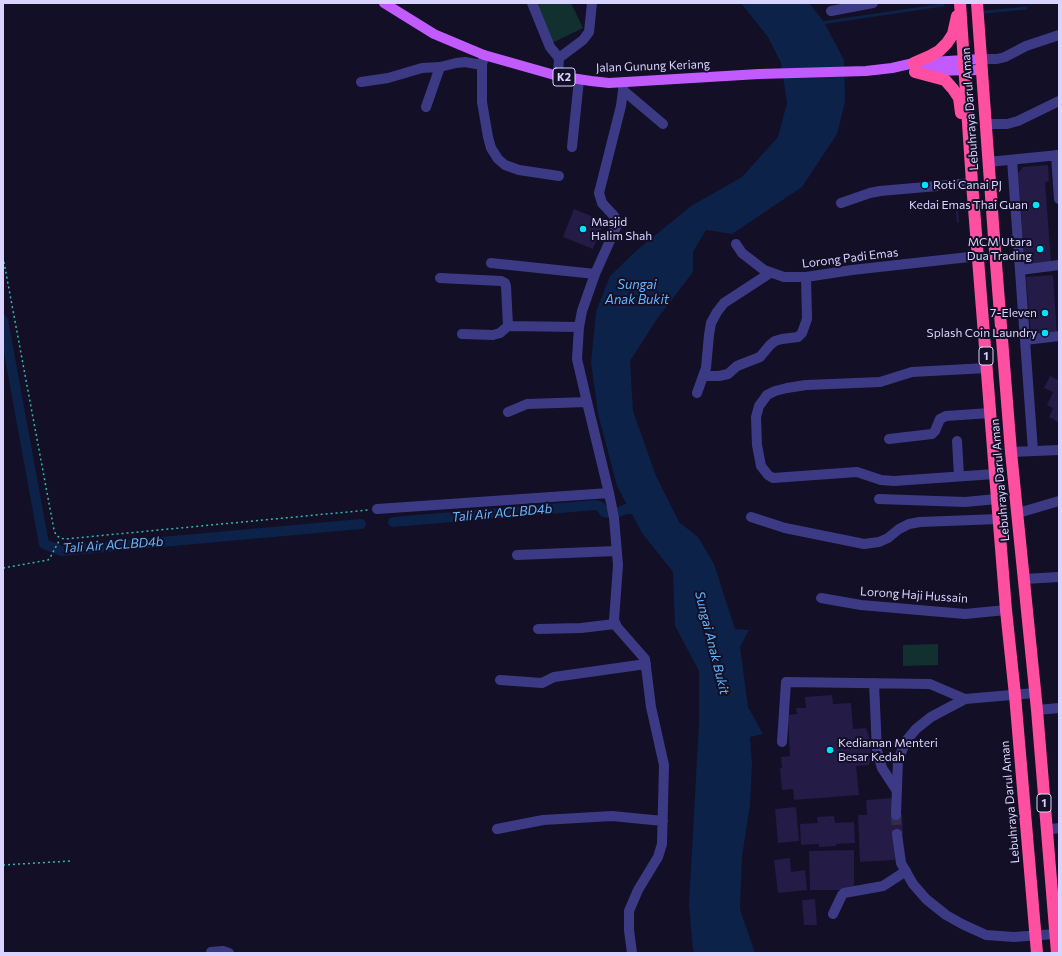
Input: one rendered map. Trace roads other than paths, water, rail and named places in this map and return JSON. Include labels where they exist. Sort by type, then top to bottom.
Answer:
[{"type":"highway","name":"Lebuhraya Darul Aman","points":[[960,3],[990,413],[1037,953]]},
{"type":"highway","points":[[914,67],[939,51],[947,43],[953,34],[960,3]]},
{"type":"highway","name":"Lebuhraya Darul Aman","points":[[977,3],[1011,452],[1037,710],[1046,830],[1056,913],[1055,934],[1057,953]]},
{"type":"highway","points":[[914,67],[945,80],[953,89],[959,98],[969,139]]},
{"type":"main road","name":"Jalan Gunung Keriang","points":[[384,3],[434,34],[483,60],[579,80],[609,82],[624,86],[759,74],[866,71],[892,68],[981,64]]},
{"type":"street","points":[[532,3],[550,46],[560,58]]},
{"type":"street","points":[[558,76],[560,58],[583,40],[589,32],[592,3]]},
{"type":"street","points":[[831,11],[873,3]]},
{"type":"street","points":[[981,64],[1005,57],[1026,46],[1059,35]]},
{"type":"street","points":[[361,82],[388,78],[422,68],[440,67],[483,60],[482,102],[488,138],[491,148],[498,159],[505,165],[519,170],[559,176]]},
{"type":"street","points":[[426,107],[440,67]]},
{"type":"street","points":[[572,147],[579,80]]},
{"type":"street","points":[[624,86],[663,124]]},
{"type":"street","points":[[624,86],[599,193],[602,203],[617,220],[617,225],[595,274],[582,310],[579,327],[577,359],[614,518],[618,565],[614,615],[616,624],[644,659],[646,664],[646,675],[651,707],[664,765],[663,821],[660,851],[638,890],[629,911],[629,930],[632,953]]},
{"type":"street","points":[[986,124],[1007,124],[1018,121],[1059,101]]},
{"type":"street","points":[[988,162],[1058,155],[1059,199]]},
{"type":"street","points":[[1012,160],[1033,451]]},
{"type":"street","points":[[841,203],[880,191],[972,183]]},
{"type":"street","name":"Lorong Padi Emas","points":[[736,244],[742,253],[764,270],[784,277],[806,277],[852,270],[978,256]]},
{"type":"street","points":[[491,263],[595,274]]},
{"type":"street","points":[[1020,270],[1059,265]]},
{"type":"street","points":[[697,393],[704,376],[711,323],[717,312],[724,303],[770,273]]},
{"type":"street","points":[[704,376],[719,376],[728,374],[737,366],[760,357],[775,341],[798,337],[802,333],[807,319],[806,277]]},
{"type":"street","points":[[440,278],[501,281],[505,283],[508,326]]},
{"type":"street","points":[[462,334],[500,333],[508,326],[579,327]]},
{"type":"street","points":[[1025,340],[1059,336]]},
{"type":"street","points":[[987,368],[912,372],[880,382],[829,384],[787,388],[767,395],[759,406],[756,417],[757,445],[761,466],[768,475],[773,478],[857,472],[887,481],[995,474]]},
{"type":"street","points":[[508,412],[526,404],[587,402]]},
{"type":"street","points":[[889,439],[932,434],[935,431],[940,419],[946,416],[990,413]]},
{"type":"street","points":[[957,441],[959,476]]},
{"type":"street","points":[[1011,452],[1059,450]]},
{"type":"street","points":[[377,509],[609,492]]},
{"type":"street","points":[[880,499],[966,502],[997,499]]},
{"type":"street","points":[[1018,513],[1059,501]]},
{"type":"street","points":[[751,517],[791,530],[864,544],[879,542],[888,538],[899,529],[915,523],[999,519]]},
{"type":"street","points":[[517,555],[616,551]]},
{"type":"street","points":[[1024,579],[1059,578]]},
{"type":"street","name":"Lorong Haji Hussain","points":[[821,598],[861,605],[958,613],[1006,610]]},
{"type":"street","points":[[538,629],[581,628],[616,624]]},
{"type":"street","points":[[500,680],[542,683],[554,677],[646,664]]},
{"type":"street","points":[[782,742],[786,682],[930,684],[964,699]]},
{"type":"street","points":[[874,683],[877,751],[882,768],[897,791]]},
{"type":"street","points":[[896,815],[898,760],[906,741],[916,729],[931,716],[964,699],[1035,693]]},
{"type":"street","points":[[1037,710],[1059,708]]},
{"type":"street","points":[[497,829],[542,820],[612,816],[663,821]]},
{"type":"street","points":[[1046,830],[1059,828]]},
{"type":"street","points":[[897,834],[901,863],[913,884],[926,899],[946,915],[986,935],[1014,937],[1055,934]]},
{"type":"street","points":[[832,914],[844,893],[882,886],[906,871]]},
{"type":"street","points":[[211,952],[224,951],[229,953]]},
{"type":"water","name":"Sungai Anak Bukit","points":[[741,3],[809,3],[824,22],[844,60],[845,102],[837,134],[802,187],[732,234],[706,230],[693,252],[693,272],[657,319],[630,361],[633,411],[656,476],[679,522],[698,537],[714,564],[735,629],[749,630],[740,647],[748,707],[763,734],[750,737],[752,765],[750,805],[742,857],[740,909],[755,953],[695,953],[693,950],[689,905],[699,722],[699,671],[675,626],[673,572],[642,533],[617,486],[598,414],[591,362],[596,312],[610,276],[637,250],[691,206],[742,177],[778,137],[787,103],[781,63],[768,37]]},
{"type":"waterway","points":[[821,23],[943,5]]},
{"type":"waterway","points":[[985,12],[1026,8]]},
{"type":"waterway","name":"Tali Air ACLBD4b","points":[[3,320],[44,544],[62,551],[361,524]]},
{"type":"waterway","name":"Tali Air ACLBD4b","points":[[393,522],[596,505],[600,506],[604,512],[609,513]]},
{"type":"waterway","name":"Tali Air ACLBD4b","points":[[619,512],[626,509],[635,509],[642,512]]},
{"type":"tunnel","points":[[896,815],[897,834]]},
{"type":"place","name":"Roti Canai PJ","points":[[925,185]]},
{"type":"place","name":"Kedai Emas Thai Guan","points":[[1036,205]]},
{"type":"place","name":"Masjid Halim Shah","points":[[583,229]]},
{"type":"place","name":"MCM Utara Dua Trading","points":[[1040,249]]},
{"type":"place","name":"7-Eleven","points":[[1045,313]]},
{"type":"place","name":"Splash Coin Laundry","points":[[1045,333]]},
{"type":"place","name":"Kediaman Menteri Besar Kedah","points":[[830,750]]}]
